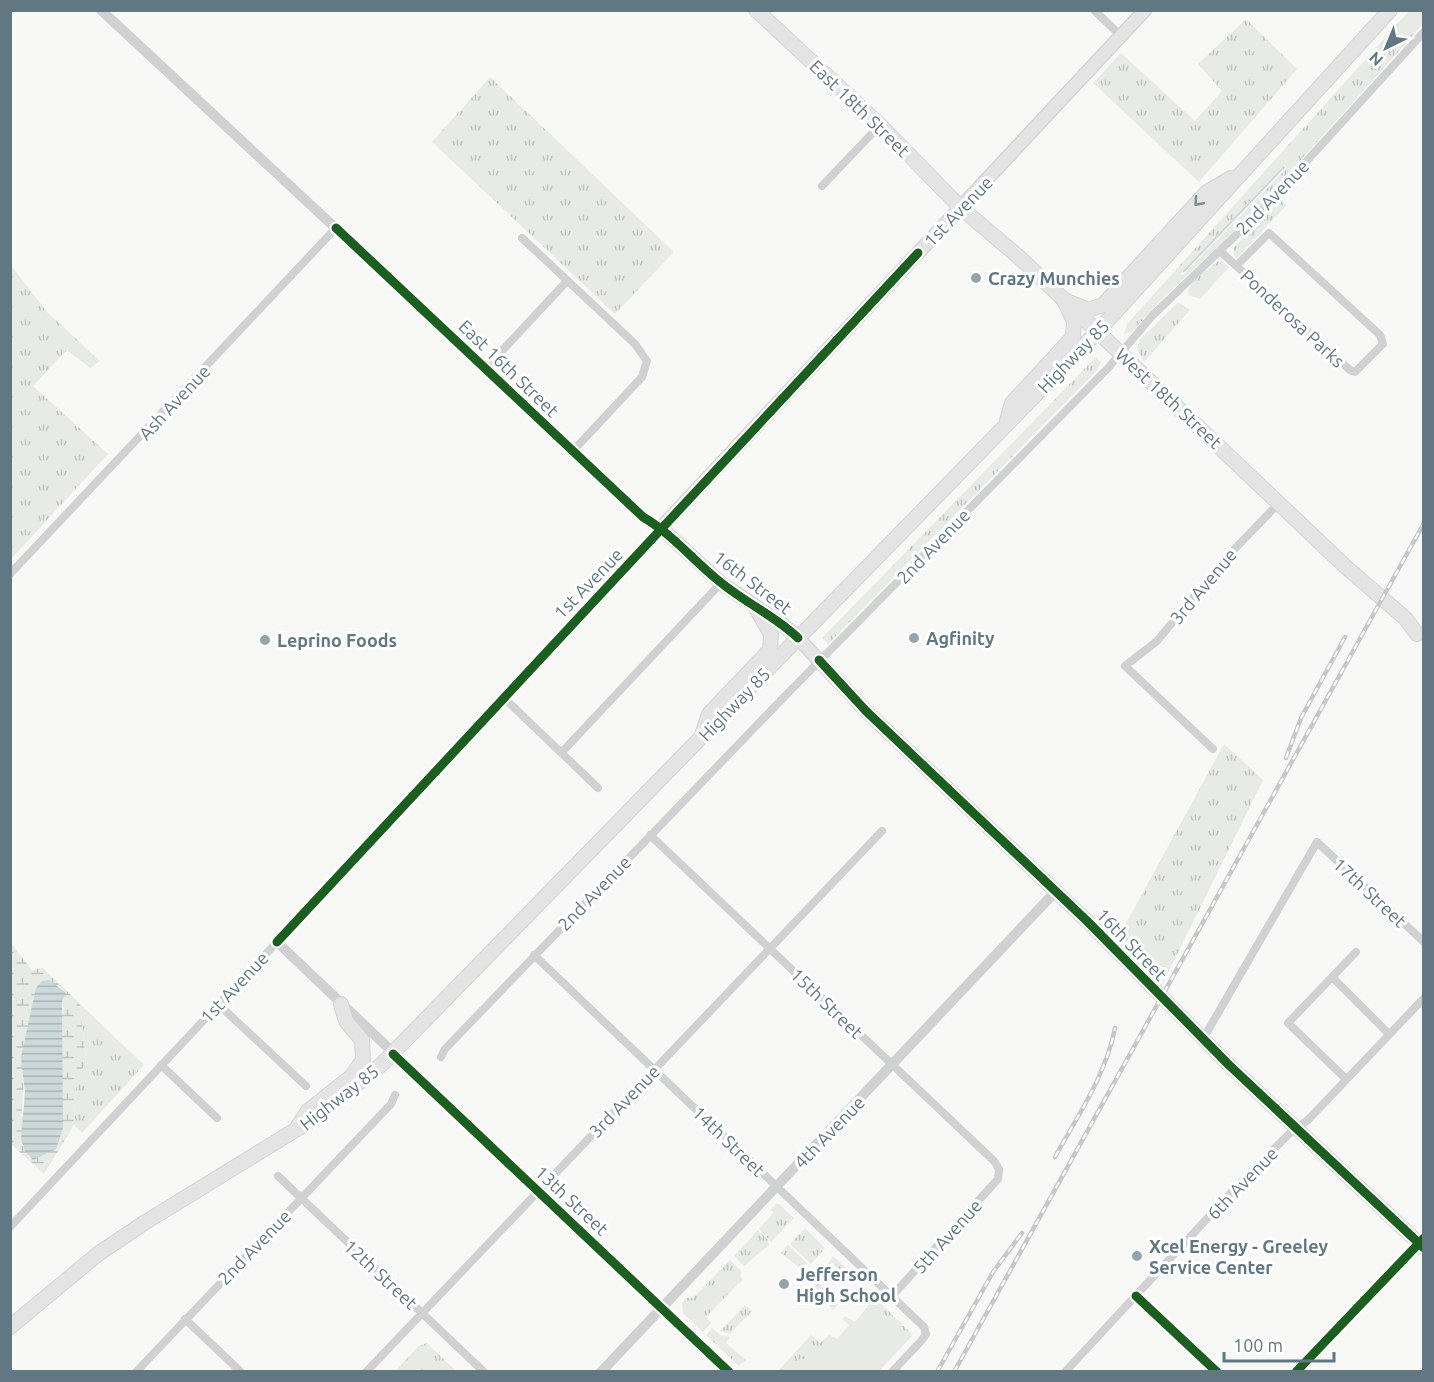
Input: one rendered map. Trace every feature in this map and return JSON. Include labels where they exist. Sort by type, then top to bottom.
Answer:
[{"type":"main road","name":"East 18th Street","points":[[756,10],[880,125],[961,208]]},
{"type":"main road","name":"1st Avenue","points":[[662,528],[1145,10]]},
{"type":"main road","name":"Highway 85","points":[[12,1329],[98,1254],[144,1223],[294,1132],[337,1102],[393,1054],[1097,332],[1390,10]]},
{"type":"main road","points":[[1064,300],[1088,310],[1103,305],[1207,192],[1246,169]]},
{"type":"main road","name":"West 18th Street","points":[[961,208],[1020,258],[1279,503],[1347,568],[1360,586],[1400,626],[1420,637]]},
{"type":"main road","points":[[1005,425],[1012,403],[1073,337],[1074,321],[1064,300]]},
{"type":"main road","name":"16th Street","points":[[662,528],[721,583],[782,624],[798,638],[874,719],[1056,891],[1203,1039],[1422,1243]]},
{"type":"main road","points":[[702,737],[709,714],[770,650],[771,634],[756,608]]},
{"type":"main road","points":[[294,1132],[308,1111],[352,1076],[363,1060],[362,1040],[346,1021],[341,1004]]},
{"type":"street","name":"East 16th Street","points":[[101,10],[486,368],[572,452],[643,517],[662,528]]},
{"type":"street","points":[[1094,10],[1121,36]]},
{"type":"street","name":"2nd Avenue","points":[[441,1057],[444,1049],[650,834],[1121,353],[1152,316],[1262,210],[1424,32]]},
{"type":"street","points":[[822,186],[880,125]]},
{"type":"street","name":"Ash Avenue","points":[[10,574],[336,228]]},
{"type":"street","name":"Ponderosa Parks","points":[[1220,251],[1236,266],[1350,370],[1355,372],[1383,344],[1380,335],[1269,233],[1236,266]]},
{"type":"street","points":[[522,238],[635,344],[647,361],[642,376],[572,452]]},
{"type":"street","points":[[486,368],[567,281]]},
{"type":"street","name":"3rd Avenue","points":[[1213,749],[1125,666],[1157,641],[1225,558],[1279,503]]},
{"type":"street","name":"1st Avenue","points":[[10,1227],[662,528]]},
{"type":"street","points":[[561,752],[721,583]]},
{"type":"street","points":[[503,697],[598,788]]},
{"type":"street","name":"3rd Avenue","points":[[366,1371],[882,831]]},
{"type":"street","name":"15th Street","points":[[650,834],[994,1161],[999,1173]]},
{"type":"street","name":"17th Street","points":[[1203,1039],[1317,842],[1424,942]]},
{"type":"street","name":"4th Avenue","points":[[602,1371],[1056,891]]},
{"type":"street","name":"13th Street","points":[[276,942],[729,1371]]},
{"type":"street","points":[[1346,1079],[1288,1023],[1356,952]]},
{"type":"street","name":"14th Street","points":[[534,956],[924,1327],[926,1334],[922,1340],[892,1371]]},
{"type":"street","points":[[1332,977],[1389,1034]]},
{"type":"street","name":"6th Avenue","points":[[1065,1371],[1240,1183],[1346,1079],[1424,998]]},
{"type":"street","points":[[218,1004],[306,1086]]},
{"type":"street","points":[[160,1065],[218,1118]]},
{"type":"street","name":"2nd Avenue","points":[[136,1371],[391,1104],[395,1095]]},
{"type":"street","name":"5th Avenue","points":[[892,1296],[998,1179],[999,1173]]},
{"type":"street","name":"12th Street","points":[[278,1176],[484,1371]]},
{"type":"street","points":[[1296,1371],[1422,1243]]},
{"type":"street","points":[[1136,1296],[1216,1371]]},
{"type":"street","points":[[185,1319],[241,1371]]},
{"type":"green space","points":[[1410,10],[1423,11],[1423,24],[1258,208],[1155,306],[1132,332],[1124,334],[1127,324]],"holes":[[[1285,164],[1286,169],[1183,275],[1180,274]]]},
{"type":"green space","points":[[1246,19],[1297,69],[1199,182],[1093,83],[1121,53],[1195,121],[1222,91],[1198,64]]},
{"type":"green space","points":[[490,77],[674,252],[615,314],[432,142]]},
{"type":"green space","points":[[1281,200],[1286,206],[1237,258],[1234,256],[1233,248]]},
{"type":"green space","points":[[1220,260],[1229,267],[1200,299],[1188,295],[1191,284]]},
{"type":"green space","points":[[10,264],[47,312],[100,361],[90,368],[67,350],[33,386],[108,454],[11,559]]},
{"type":"green space","points":[[1178,302],[1190,310],[1144,362],[1137,349],[1140,340]]},
{"type":"green space","points":[[1096,357],[1101,363],[1097,370],[828,644],[822,638]]},
{"type":"green space","points":[[1224,744],[1263,780],[1161,987],[1117,940]]},
{"type":"green space","points":[[10,942],[32,970],[43,968],[80,1004],[86,1061],[76,1083],[74,1125],[44,1174],[11,1144]],"holes":[[[62,1001],[64,1010],[21,1120],[24,1080]]]},
{"type":"green space","points":[[80,1004],[144,1065],[82,1133],[74,1125],[76,1083],[86,1061]]},
{"type":"green space","points":[[779,1204],[794,1218],[771,1242],[759,1229],[774,1212],[770,1210]]},
{"type":"green space","points":[[805,1228],[825,1248],[811,1264],[790,1244]]},
{"type":"green space","points":[[758,1230],[768,1240],[769,1245],[744,1266],[734,1256]]},
{"type":"green space","points":[[788,1245],[807,1263],[801,1269],[781,1253]]},
{"type":"green space","points":[[833,1256],[858,1279],[854,1284],[833,1263],[827,1265]]},
{"type":"green space","points":[[730,1260],[742,1272],[740,1276],[743,1279],[706,1317],[711,1323],[703,1332],[683,1313],[682,1303],[686,1298],[693,1298]]},
{"type":"green space","points":[[818,1283],[839,1303],[833,1310],[813,1287]]},
{"type":"green space","points":[[865,1288],[912,1336],[879,1371],[777,1372],[811,1335],[820,1343],[829,1335],[837,1339],[849,1325],[842,1319],[845,1316],[855,1322],[872,1301],[867,1296],[863,1301],[857,1295]]},
{"type":"green space","points":[[745,1305],[752,1311],[730,1334],[720,1331]]},
{"type":"green space","points":[[872,1308],[905,1339],[874,1371],[784,1371],[800,1359],[826,1358]]},
{"type":"green space","points":[[712,1328],[720,1335],[730,1337],[726,1343],[746,1360],[739,1366],[706,1335]]},
{"type":"green space","points":[[427,1343],[456,1371],[395,1371],[419,1346]]},
{"type":"shaded area","points":[[49,980],[66,993],[62,1001],[63,1128],[56,1149],[33,1160],[25,1151],[21,1139],[25,1092],[21,1057],[36,988],[42,981]]},
{"type":"waterway","points":[[1184,271],[1284,167]]},
{"type":"railway","points":[[954,1372],[1424,523]]},
{"type":"railway","points":[[1286,758],[1301,718],[1345,637]]},
{"type":"railway","points":[[1055,1157],[1098,1078],[1115,1028]]},
{"type":"railway","points":[[937,1372],[993,1272],[1022,1233]]},
{"type":"cycle path","points":[[336,228],[643,517],[665,532],[724,585],[798,638]]},
{"type":"cycle path","points":[[277,942],[918,253]]},
{"type":"cycle path","points":[[819,660],[866,711],[1087,921],[1229,1065],[1424,1248]]},
{"type":"cycle path","points":[[393,1054],[729,1372]]},
{"type":"cycle path","points":[[1296,1372],[1424,1238]]},
{"type":"cycle path","points":[[1136,1296],[1217,1372]]},
{"type":"place","name":"Crazy Munchies","points":[[976,278]]},
{"type":"place","name":"Agfinity","points":[[914,638]]},
{"type":"place","name":"Leprino Foods","points":[[265,640]]},
{"type":"place","name":"Xcel Energy - Greeley Service Center","points":[[1137,1256]]},
{"type":"place","name":"Jefferson High School","points":[[784,1284]]}]
